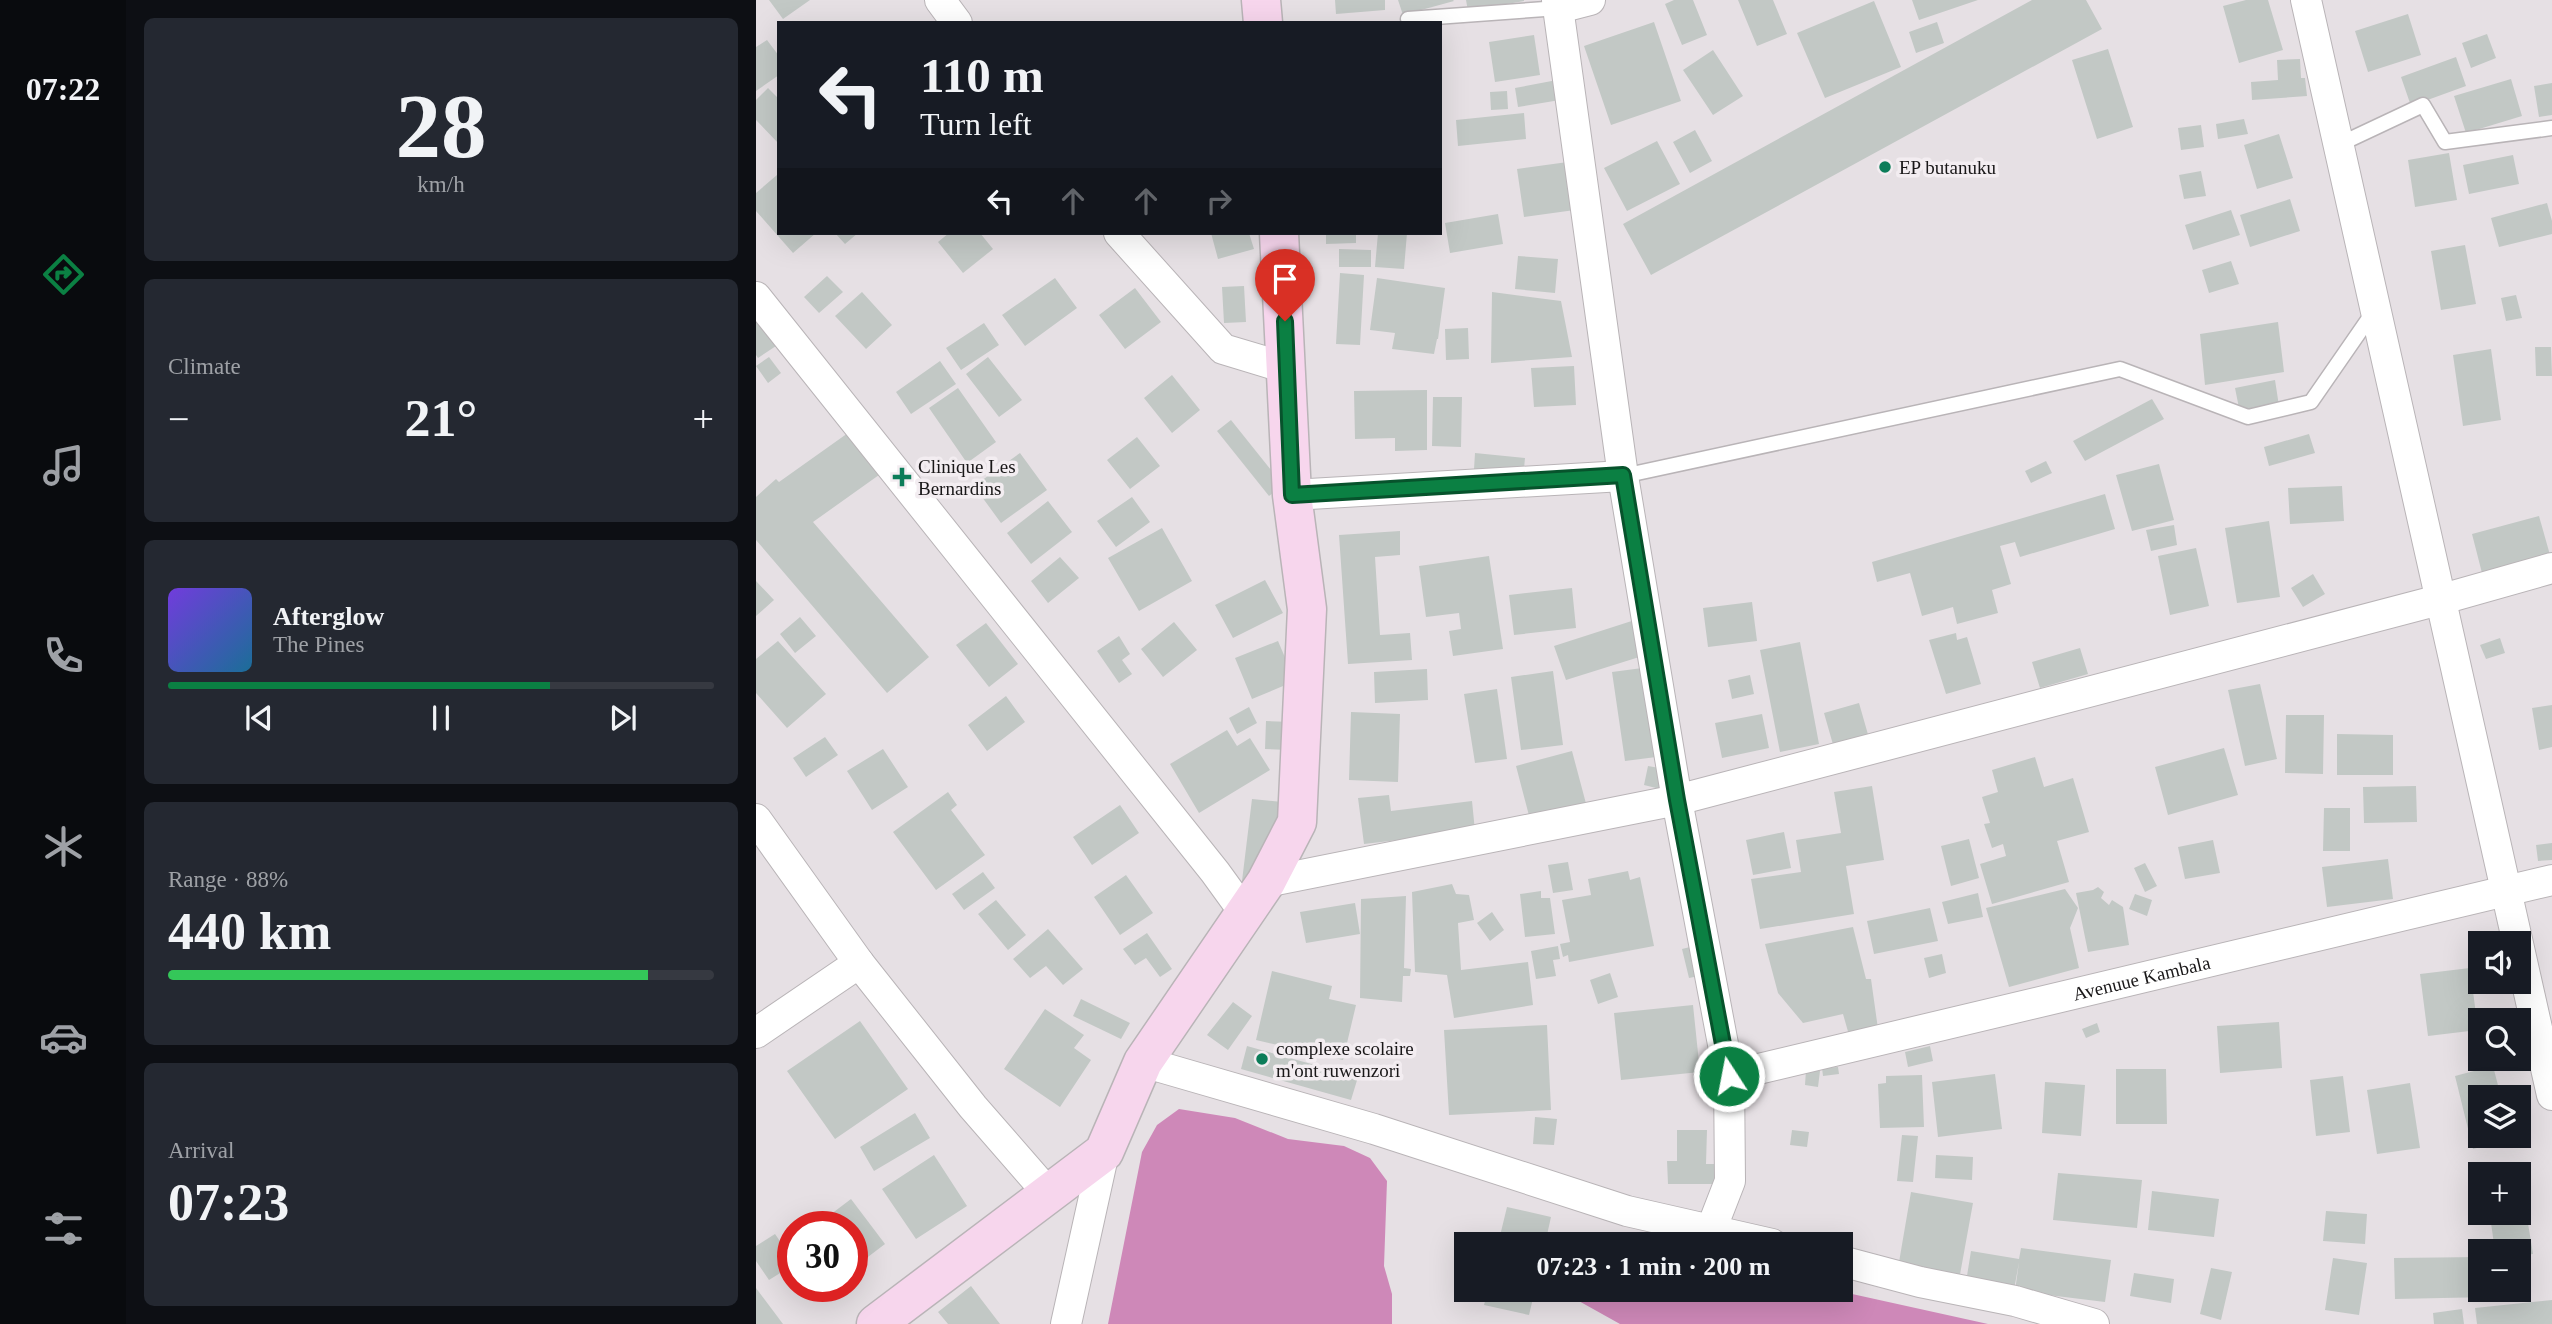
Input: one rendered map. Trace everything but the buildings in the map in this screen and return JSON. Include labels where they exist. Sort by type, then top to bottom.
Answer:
[{"type":"street","points":[[940,0],[956,21]]},
{"type":"street","points":[[1261,0],[1263,21]]},
{"type":"street","points":[[1590,0],[1558,4],[1623,475],[1677,800],[1729,1076],[1730,1181],[1711,1230]]},
{"type":"street","points":[[2306,0],[2552,1095]]},
{"type":"street","points":[[1121,235],[1223,349],[1286,368]]},
{"type":"street","points":[[1066,1324],[1104,1152],[1143,1062],[1266,882],[1297,822],[1307,609],[1292,495],[1279,235]]},
{"type":"street","points":[[756,297],[1215,872],[1244,912]]},
{"type":"street","points":[[1292,495],[1623,475]]},
{"type":"street","points":[[1266,882],[1677,800],[2552,568]]},
{"type":"street","points":[[756,818],[859,963],[973,1107],[1048,1193]]},
{"type":"street","name":"Avenuue Kambala","points":[[1729,1076],[2552,880]]},
{"type":"street","points":[[756,1033],[859,963]]},
{"type":"street","points":[[1143,1062],[1374,1129],[1627,1211],[1720,1232]]},
{"type":"street","points":[[876,1324],[1104,1152]]},
{"type":"street","points":[[1853,1264],[1920,1282],[2015,1301],[2094,1324]]},
{"type":"lane","points":[[1408,19],[1558,4]]},
{"type":"lane","points":[[2338,145],[2423,105],[2445,142],[2552,128]]},
{"type":"lane","points":[[1623,475],[2120,369],[2248,416],[2311,402],[2375,310]]},
{"type":"shaded area","points":[[1179,1109],[1235,1118],[1288,1139],[1344,1146],[1370,1158],[1387,1181],[1384,1266],[1392,1294],[1392,1324],[1108,1324],[1142,1152],[1157,1125]]},
{"type":"shaded area","points":[[1853,1294],[1988,1324],[1620,1324],[1581,1302],[1853,1302]]},
{"type":"place","name":"EP butanuku","points":[[1885,167]]},
{"type":"place","name":"Clinique Les Bernardins","points":[[902,477]]},
{"type":"place","name":"complexe scolaire m'ont ruwenzori","points":[[1262,1059]]},
{"type":"route","points":[[1285,321],[1292,495],[1623,475],[1677,800],[1729,1076]]}]
